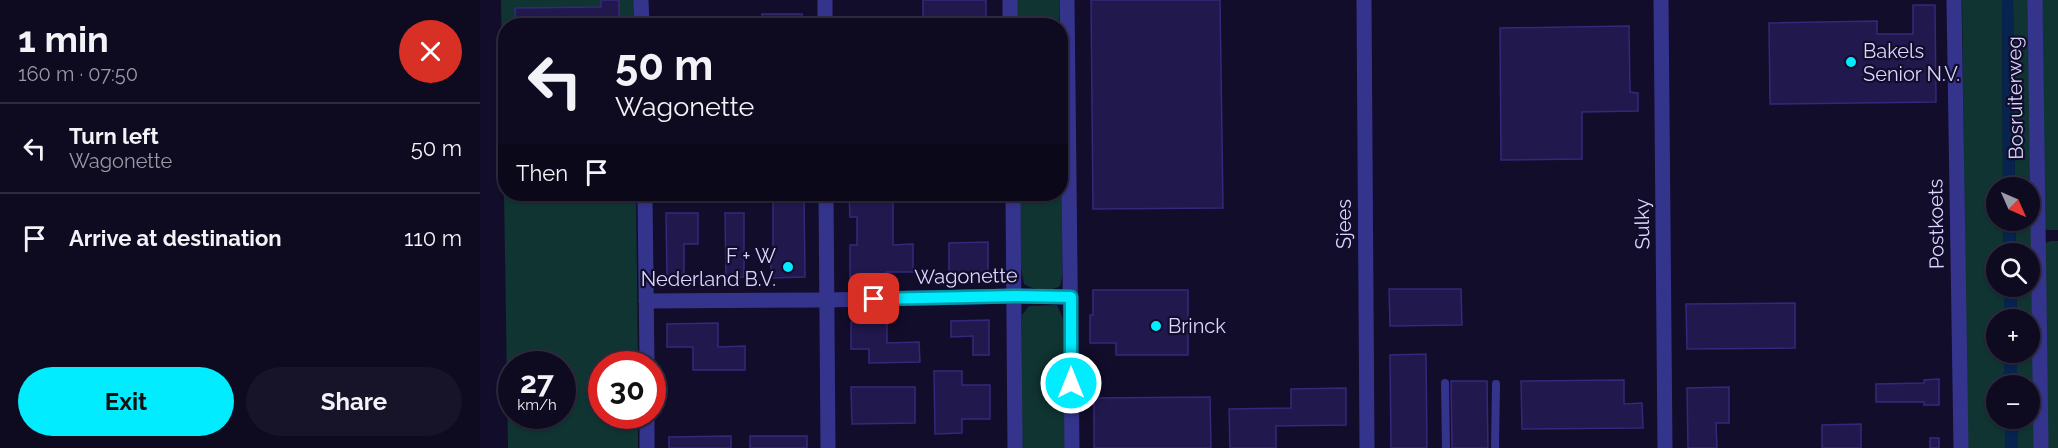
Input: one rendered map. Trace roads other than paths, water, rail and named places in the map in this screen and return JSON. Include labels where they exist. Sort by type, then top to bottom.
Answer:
[{"type":"street","points":[[641,0],[642,18]]},
{"type":"street","points":[[825,0],[825,18]]},
{"type":"street","points":[[1010,0],[1010,18]]},
{"type":"street","points":[[1067,0],[1067,18]]},
{"type":"street","name":"Sjees","points":[[1364,0],[1367,448]]},
{"type":"street","name":"Sulky","points":[[1661,0],[1665,448]]},
{"type":"street","name":"Postkoets","points":[[1954,0],[1961,448]]},
{"type":"street","name":"Bosruiterweg","points":[[2035,0],[2041,448]]},
{"type":"street","points":[[1068,74],[1072,448]]},
{"type":"street","points":[[645,201],[646,351]]},
{"type":"street","points":[[826,201],[828,448]]},
{"type":"street","points":[[1013,201],[1016,448]]},
{"type":"street","name":"Wagonette","points":[[646,301],[1071,297]]},
{"type":"street","points":[[647,429],[647,448]]},
{"type":"lane","points":[[1445,383],[1446,448]]},
{"type":"lane","points":[[1495,448],[1496,384]]},
{"type":"water","points":[[2002,0],[2013,0],[2015,177],[2003,177]]},
{"type":"water","points":[[2003,231],[2015,231],[2016,243],[2004,243]]},
{"type":"water","points":[[2004,297],[2016,297],[2017,309],[2004,309]]},
{"type":"water","points":[[2004,363],[2017,363],[2017,375],[2004,375]]},
{"type":"water","points":[[2005,429],[2018,429],[2018,448],[2005,448]]},
{"type":"place","name":"Bakels Senior N.V.","points":[[1851,62]]},
{"type":"place","name":"F + W Nederland B.V.","points":[[788,267]]},
{"type":"place","name":"Brinck","points":[[1156,326]]}]
